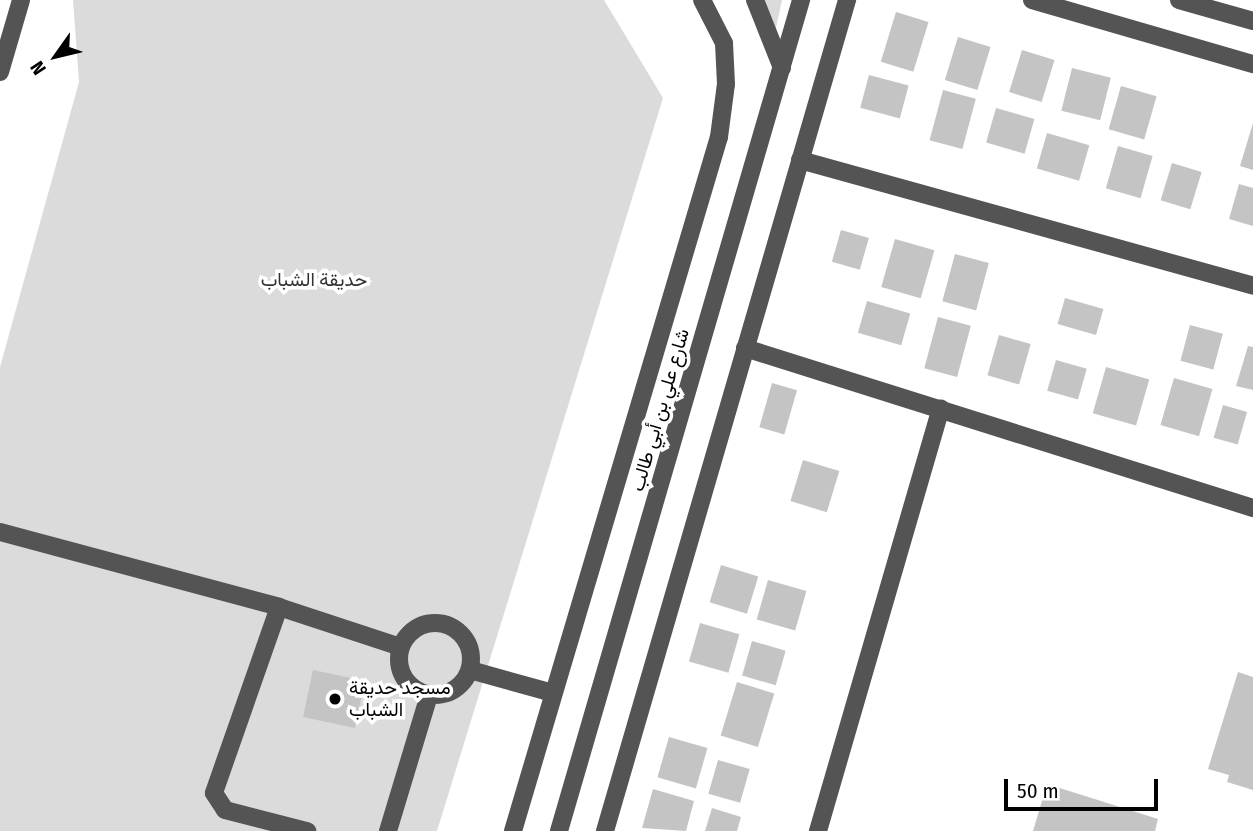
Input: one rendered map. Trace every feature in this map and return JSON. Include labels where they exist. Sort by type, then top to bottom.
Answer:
[{"type":"street","points":[[0,72],[21,0]]},
{"type":"street","points":[[513,831],[719,136],[726,84],[724,43],[702,0]]},
{"type":"street","points":[[755,0],[782,68]]},
{"type":"street","name":"شارع علي بن أبي طالب","points":[[559,831],[802,0]]},
{"type":"street","points":[[605,831],[847,0]]},
{"type":"street","points":[[1032,0],[1253,64]]},
{"type":"street","points":[[1179,0],[1253,21]]},
{"type":"street","points":[[800,160],[1253,286]]},
{"type":"street","points":[[745,348],[1253,508]]},
{"type":"street","points":[[817,831],[941,410]]},
{"type":"street","points":[[0,532],[279,607],[401,647]]},
{"type":"street","points":[[279,607],[214,793],[225,810],[307,831]]},
{"type":"street","points":[[434,621],[451,625],[464,637],[471,653],[470,670],[460,685],[445,694],[429,695],[411,687],[401,673],[401,647],[417,626],[434,621]]},
{"type":"street","points":[[470,670],[553,693]]},
{"type":"street","points":[[388,831],[429,695]]},
{"type":"green space","name":"حديقة الشباب","points":[[73,0],[604,0],[663,98],[437,831],[0,831],[0,367],[79,82]]},
{"type":"green space","points":[[763,0],[782,0],[775,32]]},
{"type":"building","points":[[896,12],[929,22],[913,72],[881,62]]},
{"type":"building","points":[[958,37],[991,47],[977,90],[945,80]]},
{"type":"building","points":[[1022,50],[1055,60],[1042,102],[1009,92]]},
{"type":"building","points":[[1072,68],[1111,78],[1100,120],[1061,111]]},
{"type":"building","points":[[869,75],[909,86],[900,118],[860,108]]},
{"type":"building","points":[[1121,86],[1157,96],[1144,139],[1109,129]]},
{"type":"building","points":[[943,90],[976,99],[962,149],[930,140]]},
{"type":"building","points":[[996,108],[1034,119],[1025,154],[986,143]]},
{"type":"building","points":[[1253,123],[1253,170],[1240,166]]},
{"type":"building","points":[[1047,133],[1089,145],[1079,181],[1037,169]]},
{"type":"building","points":[[1118,146],[1153,156],[1140,198],[1106,188]]},
{"type":"building","points":[[1172,163],[1202,172],[1190,209],[1161,200]]},
{"type":"building","points":[[1239,184],[1253,188],[1253,226],[1229,219]]},
{"type":"building","points":[[841,230],[869,238],[860,270],[832,262]]},
{"type":"building","points":[[895,239],[934,250],[921,298],[881,287]]},
{"type":"building","points":[[955,254],[989,263],[976,310],[942,301]]},
{"type":"building","points":[[1065,298],[1103,309],[1096,335],[1058,324]]},
{"type":"building","points":[[867,301],[910,313],[901,345],[858,333]]},
{"type":"building","points":[[938,317],[971,326],[957,377],[924,368]]},
{"type":"building","points":[[1190,325],[1223,334],[1213,370],[1180,361]]},
{"type":"building","points":[[999,335],[1031,344],[1019,384],[987,375]]},
{"type":"building","points":[[1248,346],[1253,347],[1253,390],[1236,386]]},
{"type":"building","points":[[1056,360],[1087,369],[1078,400],[1047,391]]},
{"type":"building","points":[[1106,367],[1149,379],[1136,426],[1093,413]]},
{"type":"building","points":[[1174,378],[1212,389],[1199,436],[1160,425]]},
{"type":"building","points":[[772,383],[797,390],[784,434],[759,427]]},
{"type":"building","points":[[1223,405],[1247,412],[1238,445],[1214,438]]},
{"type":"building","points":[[803,460],[839,471],[827,512],[790,501]]},
{"type":"building","points":[[721,565],[758,576],[747,614],[710,602]]},
{"type":"building","points":[[768,580],[806,591],[795,630],[757,619]]},
{"type":"building","points":[[700,623],[739,634],[728,673],[689,661]]},
{"type":"building","points":[[752,641],[786,651],[776,685],[742,676]]},
{"type":"building","name":"مسجد حديقة الشباب","points":[[313,670],[365,681],[355,728],[303,717]]},
{"type":"building","points":[[1238,672],[1253,677],[1253,790],[1227,782],[1229,775],[1208,769]]},
{"type":"building","points":[[737,682],[774,693],[758,747],[721,736]]},
{"type":"building","points":[[669,737],[707,748],[696,788],[657,777]]},
{"type":"building","points":[[718,760],[750,769],[740,803],[708,794]]},
{"type":"building","points":[[1047,784],[1158,819],[1155,831],[1033,831]]},
{"type":"building","points":[[653,789],[694,801],[686,831],[642,828]]},
{"type":"building","points":[[712,808],[741,817],[737,831],[705,831]]},
{"type":"place","name":"مسجد حديقة الشباب","points":[[335,699]]}]
